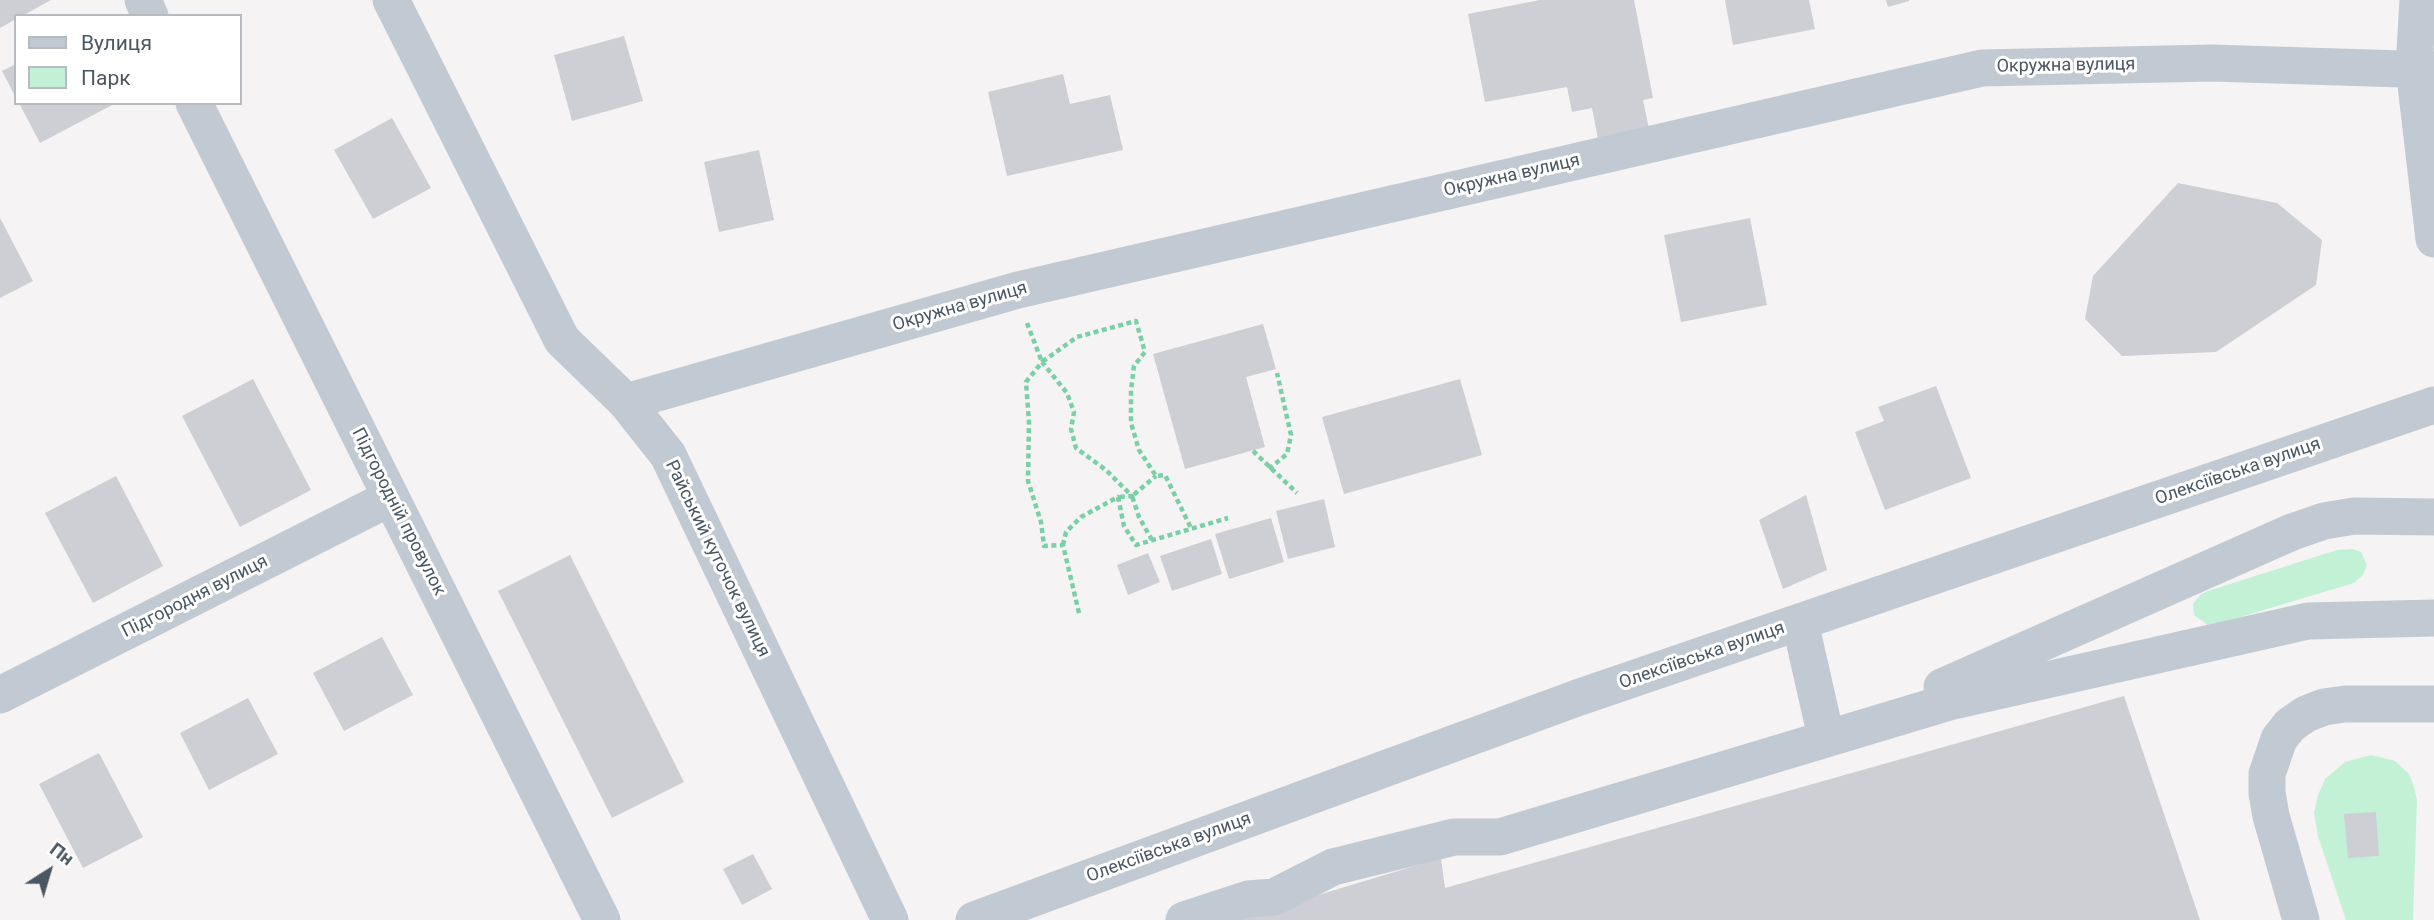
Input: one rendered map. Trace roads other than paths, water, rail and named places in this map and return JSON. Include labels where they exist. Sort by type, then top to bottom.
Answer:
[{"type":"street","name":"Райський куточок вулиця","points":[[391,0],[562,340],[626,402],[668,455],[890,920]]},
{"type":"street","points":[[2418,0],[2434,239]]},
{"type":"street","name":"Окружна вулиця","points":[[626,402],[1018,290],[1982,68],[2212,63],[2424,69]]},
{"type":"street","name":"Підгородній провулок","points":[[195,105],[603,920]]},
{"type":"street","name":"Олексіївська вулиця","points":[[974,920],[1564,703],[2434,405]]},
{"type":"street","name":"Підгородня вулиця","points":[[0,695],[390,498]]},
{"type":"street","points":[[1826,737],[2292,532],[2354,516],[2434,517]]},
{"type":"street","points":[[1184,920],[1248,900],[1273,897],[1334,867],[1454,837],[1500,837],[1949,702],[2308,621],[2434,618]]},
{"type":"street","points":[[1800,622],[1826,737]]},
{"type":"street","points":[[2301,920],[2267,793],[2267,774],[2279,739],[2290,725],[2306,714],[2324,707],[2346,704],[2434,704]]}]
